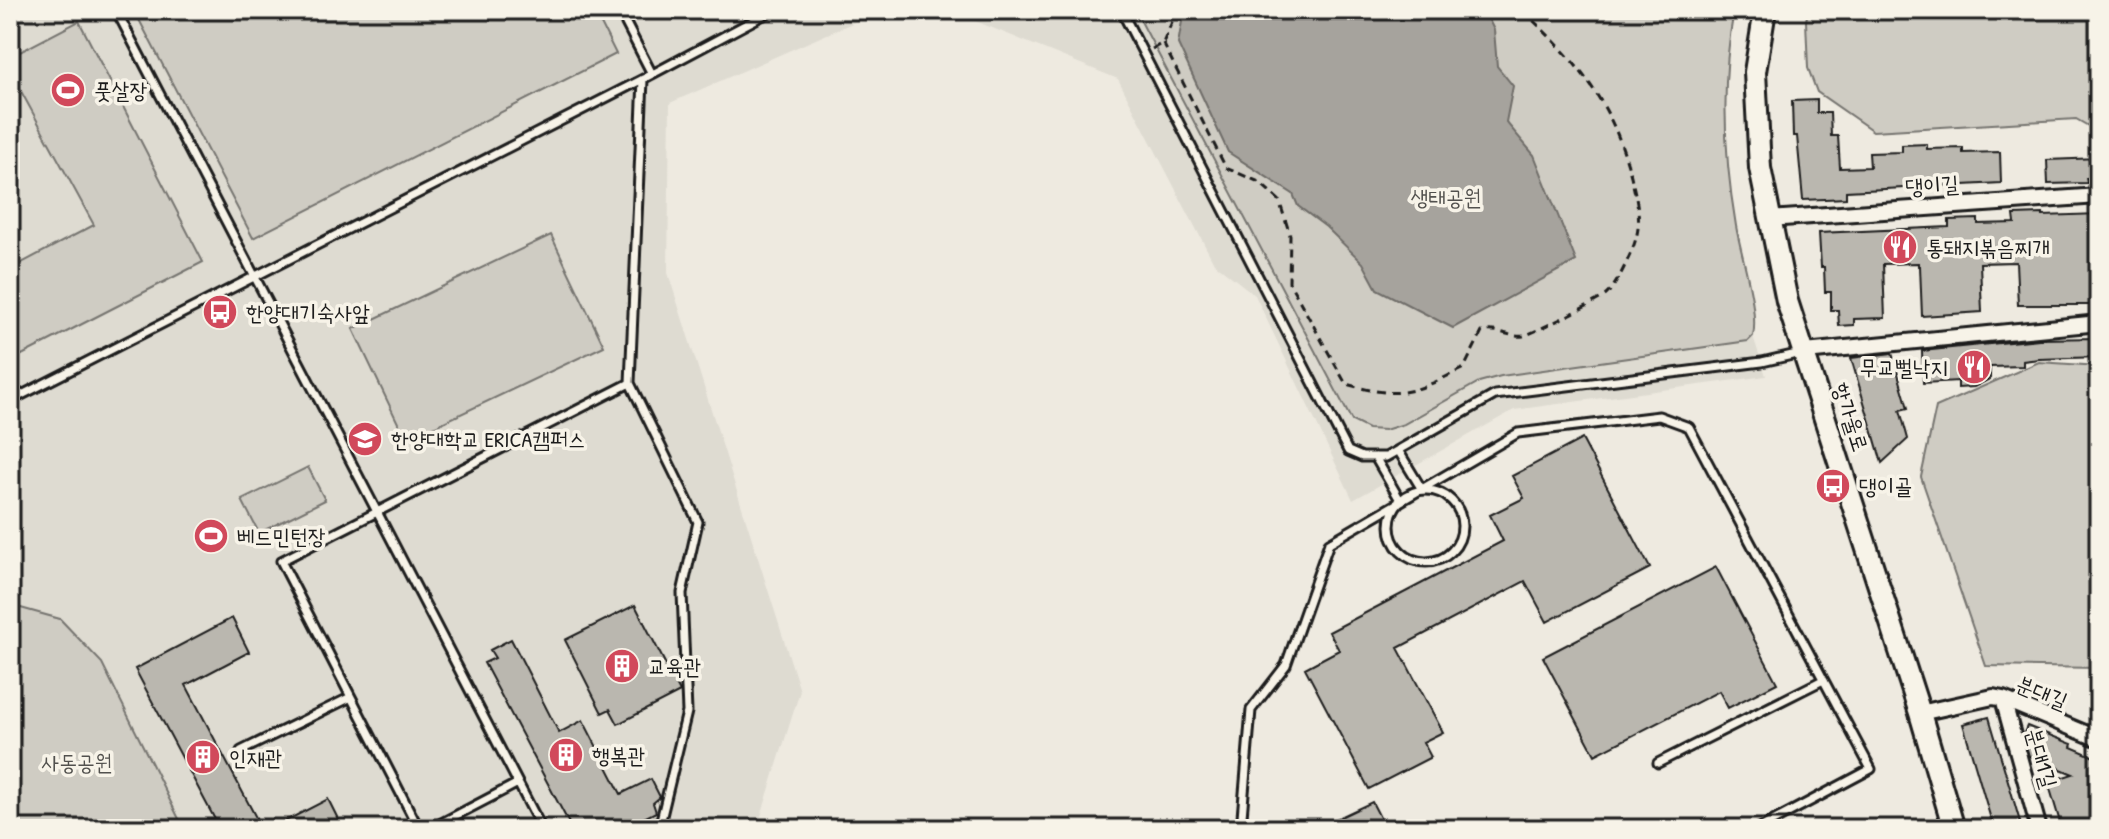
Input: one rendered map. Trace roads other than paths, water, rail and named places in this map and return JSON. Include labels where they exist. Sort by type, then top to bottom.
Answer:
[{"type":"main road","name":"항가울로","points":[[1765,10],[1755,72],[1760,168],[1768,219],[1787,301],[1920,713],[1954,829]]},
{"type":"street","name":"댕이길","points":[[1768,219],[2099,196]]},
{"type":"street","points":[[1805,352],[2099,323]]},
{"type":"street","name":"분대길","points":[[1920,713],[1993,697],[2099,739]]},
{"type":"street","name":"분대1길","points":[[2003,699],[2039,829]]},
{"type":"lane","points":[[116,10],[542,829]]},
{"type":"lane","points":[[619,10],[652,74]]},
{"type":"lane","points":[[10,401],[773,10]]},
{"type":"lane","points":[[1121,10],[1348,451],[1362,457],[1386,457],[1495,395],[1762,362],[1805,352]]},
{"type":"lane","points":[[643,79],[630,383],[698,522],[682,593],[687,712],[661,820],[644,829]]},
{"type":"lane","points":[[419,829],[281,561],[630,383]]},
{"type":"lane","points":[[1241,829],[1251,710],[1286,665],[1329,543],[1518,433],[1659,416],[1689,427],[1871,769],[1758,829]]},
{"type":"lane","points":[[1398,450],[1421,488]]},
{"type":"lane","points":[[1375,457],[1404,497]]},
{"type":"lane","points":[[1431,490],[1452,500],[1463,522],[1458,545],[1450,555],[1427,563],[1405,556],[1397,547],[1391,537],[1390,525],[1398,503],[1404,497],[1431,490]]},
{"type":"lane","points":[[1658,763],[1823,680]]},
{"type":"lane","points":[[241,751],[349,698]]},
{"type":"lane","points":[[430,829],[518,783]]},
{"type":"place","name":"풋살장","points":[[68,90]]},
{"type":"place","name":"통돼지볶음찌개","points":[[1900,247]]},
{"type":"place","name":"한양대기숙사앞","points":[[220,312]]},
{"type":"place","name":"무교뻘낙지","points":[[1974,367]]},
{"type":"place","name":"한양대학교 ERICA캠퍼스","points":[[365,439]]},
{"type":"place","name":"댕이골","points":[[1833,486]]},
{"type":"place","name":"베드민턴장","points":[[211,536]]},
{"type":"place","name":"교육관","points":[[622,666]]},
{"type":"place","name":"행복관","points":[[566,755]]},
{"type":"place","name":"인재관","points":[[203,757]]},
{"type":"park label","name":"생태공원","points":[[1446,197]]},
{"type":"park label","name":"사동공원","points":[[77,762]]}]
